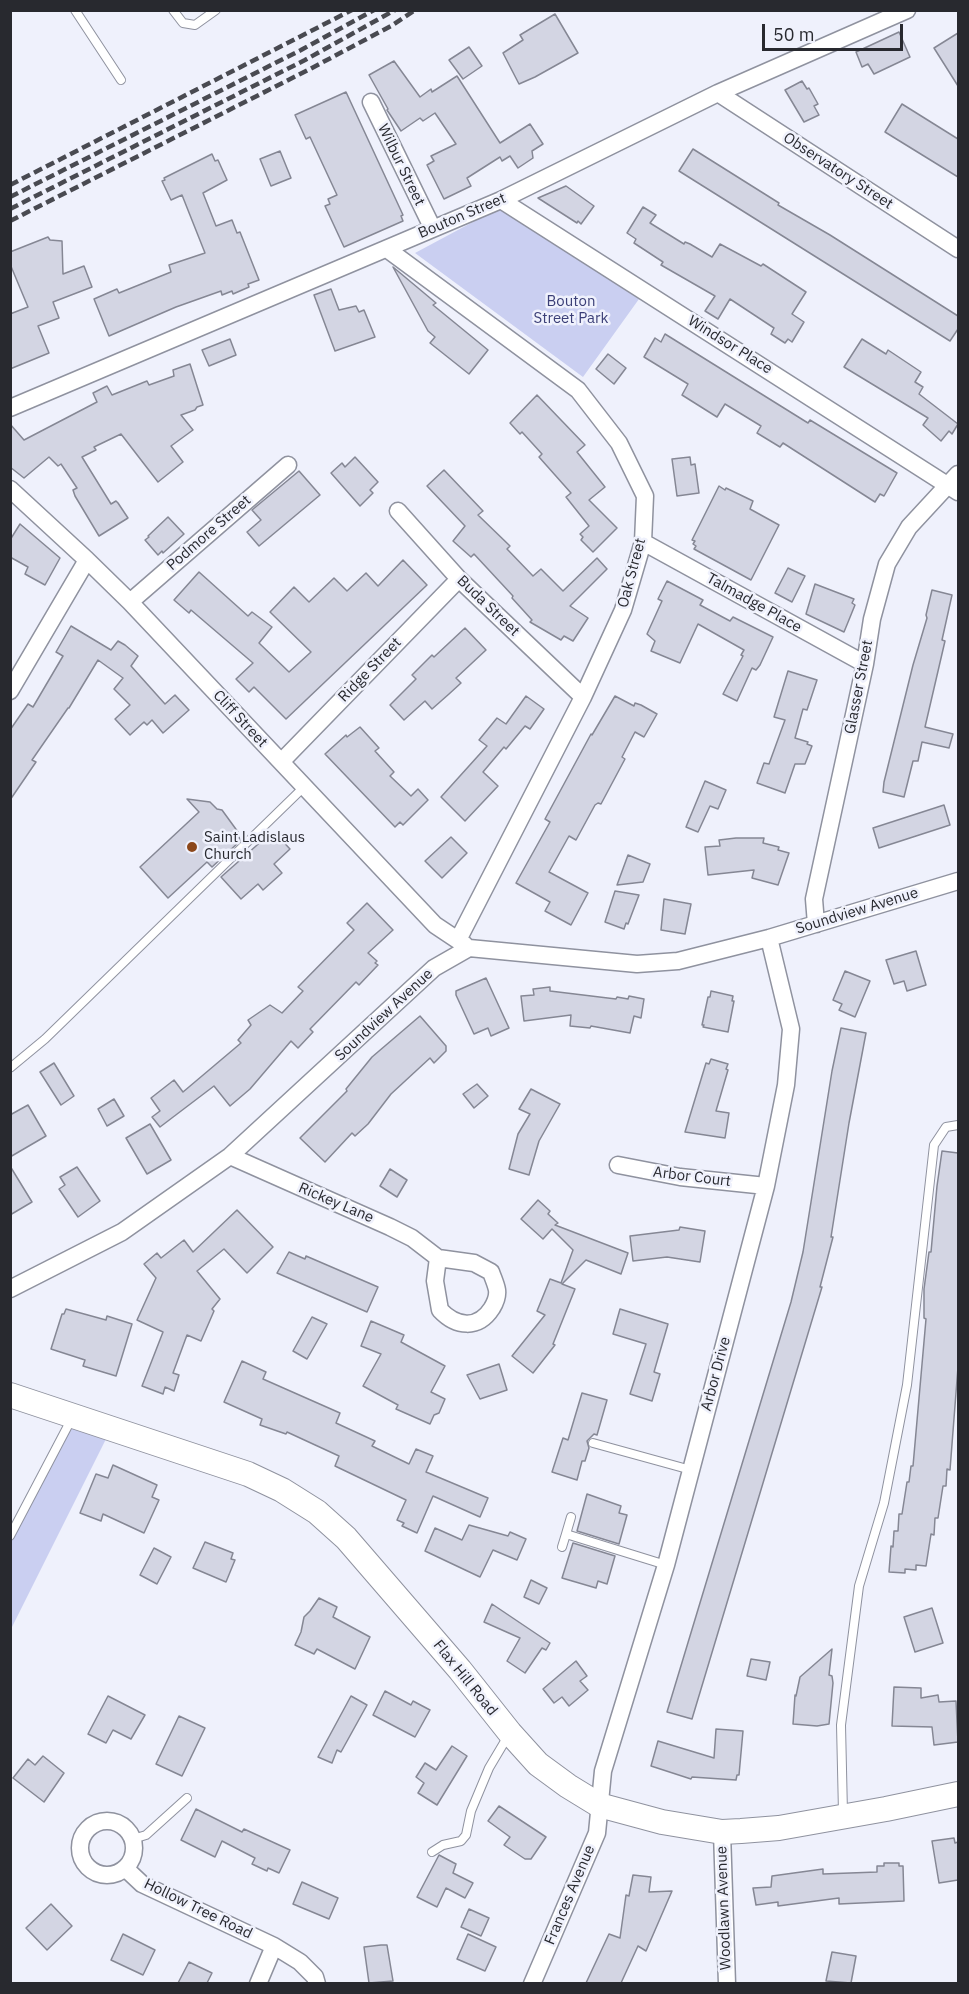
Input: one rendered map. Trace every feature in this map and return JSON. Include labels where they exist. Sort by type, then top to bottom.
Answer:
[{"type":"main road","name":"Flax Hill Road","points":[[10,1395],[248,1474],[282,1490],[317,1512],[354,1547],[538,1764],[599,1805],[662,1822],[722,1832],[779,1828],[958,1794]]},
{"type":"street","name":"Bouton Street","points":[[10,408],[387,249],[432,227],[501,200],[718,93],[907,10]]},
{"type":"street","name":"Observatory Street","points":[[718,93],[958,249]]},
{"type":"street","name":"Wilbur Street","points":[[371,102],[432,227]]},
{"type":"street","name":"Windsor Place","points":[[501,200],[955,483]]},
{"type":"street","name":"Oak Street","points":[[387,249],[578,390],[618,443],[645,496],[643,542],[623,610],[463,944]]},
{"type":"street","name":"Podmore Street","points":[[130,602],[288,465]]},
{"type":"street","name":"Glasser Street","points":[[816,924],[814,899],[865,664],[872,619],[887,564],[909,527],[955,483]]},
{"type":"street","name":"Cliff Street","points":[[10,489],[130,602],[435,925],[463,944]]},
{"type":"street","name":"Buda Street","points":[[398,511],[459,579],[583,697]]},
{"type":"street","name":"Talmadge Place","points":[[643,542],[865,664]]},
{"type":"street","points":[[10,691],[87,560]]},
{"type":"street","name":"Ridge Street","points":[[281,762],[459,579]]},
{"type":"street","name":"Soundview Avenue","points":[[10,1289],[122,1232],[230,1156],[463,944],[637,964],[678,962],[769,938],[958,881]]},
{"type":"street","name":"Arbor Drive","points":[[599,1805],[603,1771],[666,1565],[766,1185],[786,1085],[791,1029],[769,938]]},
{"type":"street","name":"Rickey Lane","points":[[230,1156],[390,1227],[412,1238],[438,1258],[474,1263],[491,1272],[497,1292],[496,1300],[485,1317],[476,1323],[465,1324],[455,1322],[440,1310],[435,1281],[438,1258]]},
{"type":"street","name":"Arbor Court","points":[[618,1165],[680,1177],[766,1185]]},
{"type":"street","name":"Frances Avenue","points":[[532,1983],[597,1833],[599,1805]]},
{"type":"street","points":[[125,1868],[109,1875],[91,1870],[84,1863],[81,1855],[82,1837],[95,1823],[110,1821],[124,1827],[133,1839]]},
{"type":"street","name":"Woodlawn Avenue","points":[[722,1832],[727,1983]]},
{"type":"street","name":"Hollow Tree Road","points":[[133,1839],[134,1855],[125,1868],[142,1884],[274,1946],[300,1962],[315,1977],[317,1983]]},
{"type":"street","points":[[258,1983],[274,1946]]},
{"type":"lane","points":[[75,10],[121,80]]},
{"type":"lane","points":[[173,10],[183,23],[195,25],[216,10]]},
{"type":"lane","points":[[10,1068],[45,1039],[305,786]]},
{"type":"lane","points":[[843,1817],[841,1725],[859,1586],[884,1503],[907,1385],[934,1145],[946,1127],[958,1125]]},
{"type":"lane","points":[[10,1536],[69,1427],[73,1415]]},
{"type":"lane","points":[[592,1443],[691,1470]]},
{"type":"lane","points":[[562,1547],[571,1517]]},
{"type":"lane","points":[[566,1533],[666,1565]]},
{"type":"lane","points":[[432,1852],[443,1845],[461,1841],[466,1835],[471,1811],[489,1768],[510,1733]]},
{"type":"lane","points":[[133,1839],[146,1835],[187,1798]]},
{"type":"green space","name":"Bouton Street Park","points":[[499,208],[639,299],[583,377],[415,253]]},
{"type":"green space","points":[[70,1427],[107,1437],[11,1629],[11,1529]]},
{"type":"building","points":[[555,14],[578,53],[519,84],[503,53],[523,40],[520,35]]},
{"type":"building","points":[[899,32],[910,57],[874,74],[868,64],[862,67],[856,52]]},
{"type":"building","points":[[958,33],[958,86],[934,48]]},
{"type":"building","points":[[469,47],[482,66],[463,79],[449,60]]},
{"type":"building","points":[[394,61],[420,97],[457,76],[500,143],[530,124],[543,144],[532,151],[533,158],[518,168],[510,156],[502,161],[500,157],[467,178],[471,186],[444,199],[427,165],[434,161],[431,156],[456,144],[435,113],[423,121],[420,118],[401,131],[369,75]]},
{"type":"building","points":[[802,81],[818,104],[814,106],[819,115],[804,122],[785,90]]},
{"type":"building","points":[[346,92],[403,215],[401,216],[403,221],[344,247],[325,206],[330,204],[328,199],[337,195],[310,137],[306,139],[295,115]]},
{"type":"building","points":[[902,104],[958,139],[958,177],[885,132]]},
{"type":"building","points":[[693,149],[779,203],[778,205],[958,316],[958,329],[950,341],[679,171]]},
{"type":"building","points":[[280,151],[291,178],[271,186],[260,159]]},
{"type":"building","points":[[212,154],[215,161],[218,160],[227,180],[203,193],[216,226],[232,220],[237,233],[240,232],[259,280],[233,294],[232,291],[222,295],[221,291],[176,307],[109,336],[94,299],[117,289],[119,293],[171,272],[169,265],[205,253],[182,195],[171,200],[162,181]]},
{"type":"building","points":[[566,186],[594,206],[581,224],[538,198]]},
{"type":"building","points":[[643,207],[656,215],[650,223],[684,244],[685,242],[690,244],[712,257],[720,244],[761,266],[763,264],[806,292],[792,314],[804,322],[792,342],[788,339],[785,343],[771,334],[774,328],[730,299],[718,319],[705,311],[715,296],[661,265],[663,262],[634,243],[636,239],[627,233]]},
{"type":"building","points":[[48,237],[50,240],[62,241],[63,274],[84,266],[92,287],[53,302],[59,318],[38,326],[49,353],[10,369],[10,314],[28,307],[10,264],[10,252]]},
{"type":"building","points":[[393,267],[436,303],[433,305],[488,350],[469,374],[430,343],[435,337],[428,331]]},
{"type":"building","points":[[331,289],[339,310],[356,306],[359,312],[364,310],[375,337],[335,351],[314,295]]},
{"type":"building","points":[[665,334],[808,423],[810,420],[897,473],[884,496],[880,494],[875,502],[783,443],[780,447],[757,433],[761,426],[725,404],[717,417],[682,395],[688,384],[644,357],[655,338],[661,342]]},
{"type":"building","points":[[230,339],[236,355],[209,366],[202,350]]},
{"type":"building","points":[[862,339],[886,354],[888,350],[921,372],[915,382],[923,387],[919,394],[958,424],[952,434],[949,431],[941,441],[923,425],[928,418],[844,367]]},
{"type":"building","points":[[608,354],[626,368],[614,384],[596,369]]},
{"type":"building","points":[[190,364],[203,405],[181,415],[193,430],[171,446],[183,462],[158,482],[121,434],[94,447],[96,450],[82,457],[111,504],[116,501],[128,518],[99,536],[75,496],[73,490],[77,488],[61,464],[58,466],[49,457],[24,478],[10,467],[10,424],[24,440],[97,402],[93,393],[107,386],[112,395],[147,381],[149,385],[174,376],[173,370]]},
{"type":"building","points":[[537,395],[585,445],[577,452],[605,487],[589,500],[617,528],[593,552],[581,540],[583,537],[580,534],[589,526],[566,497],[571,493],[539,457],[542,454],[522,432],[520,434],[510,423]]},
{"type":"building","points":[[355,457],[378,482],[370,490],[373,493],[360,506],[331,473],[342,463],[345,467]]},
{"type":"building","points":[[690,457],[691,465],[695,464],[699,493],[677,496],[672,459]]},
{"type":"building","points":[[444,470],[483,511],[478,515],[510,546],[507,549],[533,576],[541,569],[563,591],[597,558],[607,569],[570,606],[588,618],[573,641],[564,636],[561,640],[530,622],[532,620],[512,598],[513,596],[474,554],[471,557],[453,541],[465,526],[427,486]]},
{"type":"building","points":[[299,471],[320,495],[259,546],[247,532],[261,520],[252,510]]},
{"type":"building","points":[[719,486],[753,501],[750,509],[779,525],[751,580],[694,549],[695,541],[692,540]]},
{"type":"building","points":[[168,517],[184,534],[158,555],[145,540]]},
{"type":"building","points":[[20,524],[60,558],[45,585],[25,574],[28,567],[10,557],[10,540]]},
{"type":"building","points":[[403,560],[427,585],[286,719],[254,687],[249,692],[236,679],[253,663],[191,610],[189,613],[174,600],[199,572],[248,616],[252,612],[272,627],[259,643],[289,672],[311,652],[270,612],[294,587],[309,602],[334,578],[347,591],[366,573],[378,586]]},
{"type":"building","points":[[788,568],[805,576],[792,602],[775,593]]},
{"type":"building","points":[[667,581],[703,600],[700,605],[730,621],[733,617],[773,637],[760,665],[756,670],[752,668],[737,701],[723,694],[744,650],[698,624],[680,663],[651,651],[655,641],[647,634],[662,601],[658,599]]},
{"type":"building","points":[[815,584],[854,599],[852,603],[855,605],[844,632],[806,614]]},
{"type":"building","points":[[932,590],[952,595],[942,640],[945,641],[925,727],[953,734],[949,748],[922,742],[918,761],[913,761],[904,797],[883,792],[884,782],[927,618]]},
{"type":"building","points":[[71,626],[111,650],[118,641],[125,645],[138,656],[131,666],[165,704],[175,695],[189,710],[163,733],[152,720],[147,725],[144,722],[130,735],[115,719],[130,705],[114,689],[123,678],[98,660],[69,708],[32,760],[36,762],[10,800],[10,730],[28,704],[33,707],[63,656],[56,652]]},
{"type":"building","points":[[465,628],[486,650],[456,678],[461,683],[432,709],[425,701],[404,720],[390,705],[416,679],[412,675]]},
{"type":"building","points":[[788,671],[817,680],[807,710],[803,709],[795,738],[808,742],[807,744],[812,746],[805,764],[795,764],[785,793],[757,783],[764,763],[769,764],[785,720],[774,717]]},
{"type":"building","points":[[526,696],[544,709],[530,729],[525,726],[483,772],[498,786],[465,821],[441,797],[487,746],[479,740],[497,718],[506,724]]},
{"type":"building","points":[[615,696],[634,706],[635,703],[641,705],[657,714],[644,737],[635,732],[622,757],[625,759],[601,804],[595,805],[576,840],[569,836],[549,872],[588,893],[571,925],[545,911],[550,902],[516,883],[550,822],[545,819],[591,734]]},
{"type":"building","points":[[360,727],[379,748],[375,751],[394,772],[390,776],[411,796],[418,789],[428,800],[403,825],[400,822],[395,827],[325,754],[346,735],[347,737]]},
{"type":"building","points":[[705,781],[726,790],[718,809],[710,806],[698,832],[686,827]]},
{"type":"building","name":"Saint Ladislaus Church","points":[[187,799],[210,802],[217,809],[222,810],[238,832],[240,841],[212,867],[207,862],[168,898],[140,867],[199,812]]},
{"type":"building","points":[[944,805],[950,825],[879,848],[873,828]]},
{"type":"building","points":[[275,833],[290,849],[274,864],[282,873],[263,890],[258,884],[241,899],[221,877],[265,838],[267,841]]},
{"type":"building","points":[[451,837],[467,853],[442,878],[425,861]]},
{"type":"building","points":[[764,838],[763,843],[779,847],[778,850],[789,853],[778,885],[752,878],[754,870],[708,875],[705,847],[720,846],[719,840]]},
{"type":"building","points":[[628,855],[650,864],[643,882],[617,885]]},
{"type":"building","points":[[615,891],[639,895],[624,929],[605,922]]},
{"type":"building","points":[[664,899],[691,904],[685,934],[661,930]]},
{"type":"building","points":[[367,903],[393,930],[368,953],[378,965],[359,985],[356,982],[310,1029],[313,1032],[298,1048],[291,1041],[250,1089],[230,1106],[214,1086],[160,1127],[152,1117],[160,1111],[151,1098],[174,1080],[183,1092],[241,1043],[238,1040],[251,1025],[248,1020],[270,1005],[282,1013],[303,991],[298,987],[354,930],[347,923]]},
{"type":"building","points":[[916,951],[926,985],[907,991],[904,981],[894,984],[886,960]]},
{"type":"building","points":[[845,971],[870,981],[855,1017],[839,1010],[842,1004],[833,1000]]},
{"type":"building","points":[[486,978],[509,1028],[491,1036],[488,1028],[474,1034],[456,995],[456,991]]},
{"type":"building","points":[[550,987],[550,991],[616,999],[617,997],[628,999],[629,996],[644,999],[641,1018],[634,1016],[630,1033],[591,1026],[590,1028],[570,1026],[571,1015],[524,1021],[521,996],[534,995],[533,989]]},
{"type":"building","points":[[711,991],[733,996],[728,1032],[702,1025]]},
{"type":"building","points":[[420,1016],[446,1046],[446,1051],[434,1063],[430,1058],[391,1094],[368,1124],[355,1136],[352,1133],[325,1162],[300,1138],[347,1091],[346,1089],[372,1057]]},
{"type":"building","points":[[841,1028],[866,1033],[849,1123],[831,1237],[833,1237],[820,1287],[822,1287],[692,1719],[667,1712],[791,1302],[803,1252]]},
{"type":"building","points":[[711,1059],[728,1064],[716,1111],[729,1113],[725,1138],[685,1132],[706,1063],[709,1064]]},
{"type":"building","points":[[54,1063],[74,1096],[61,1105],[40,1072]]},
{"type":"building","points":[[477,1084],[488,1096],[474,1108],[463,1094]]},
{"type":"building","points":[[531,1089],[560,1104],[539,1141],[529,1175],[509,1169],[518,1134],[530,1114],[519,1109]]},
{"type":"building","points":[[114,1099],[124,1116],[107,1126],[98,1109]]},
{"type":"building","points":[[28,1105],[46,1136],[10,1157],[10,1115]]},
{"type":"building","points":[[150,1124],[171,1160],[147,1174],[126,1138]]},
{"type":"building","points":[[942,1151],[958,1153],[958,1367],[950,1470],[947,1469],[946,1486],[943,1486],[938,1518],[935,1518],[934,1535],[931,1534],[926,1566],[916,1565],[916,1570],[905,1569],[905,1573],[889,1572],[894,1531],[898,1531],[899,1514],[902,1514],[907,1482],[909,1482],[911,1466],[913,1466],[926,1319],[924,1318],[924,1289],[929,1252],[931,1252]]},
{"type":"building","points":[[10,1166],[32,1202],[10,1215]]},
{"type":"building","points":[[77,1167],[100,1201],[78,1217],[59,1189],[65,1185],[60,1177]]},
{"type":"building","points":[[390,1169],[407,1180],[397,1197],[380,1186]]},
{"type":"building","points":[[538,1200],[550,1211],[548,1214],[558,1223],[555,1225],[628,1253],[621,1274],[586,1260],[562,1284],[575,1289],[553,1344],[555,1345],[533,1373],[512,1356],[545,1315],[537,1311],[550,1279],[561,1283],[573,1250],[552,1229],[543,1239],[521,1219]]},
{"type":"building","points":[[237,1210],[273,1247],[247,1273],[224,1249],[197,1271],[220,1299],[212,1309],[214,1311],[201,1341],[187,1335],[173,1373],[179,1375],[174,1391],[165,1387],[163,1394],[142,1386],[163,1332],[137,1320],[156,1278],[144,1264],[157,1253],[161,1258],[184,1240],[193,1252]]},
{"type":"building","points":[[680,1227],[705,1231],[700,1262],[667,1257],[633,1261],[630,1236],[679,1230]]},
{"type":"building","points":[[289,1252],[305,1259],[306,1256],[378,1287],[367,1312],[277,1273]]},
{"type":"building","points":[[66,1309],[106,1320],[107,1316],[132,1324],[116,1376],[83,1366],[85,1360],[51,1349],[62,1314]]},
{"type":"building","points":[[620,1309],[668,1324],[654,1372],[660,1374],[652,1401],[630,1394],[646,1344],[613,1334]]},
{"type":"building","points":[[312,1317],[327,1324],[307,1359],[293,1351]]},
{"type":"building","points":[[371,1321],[404,1335],[401,1342],[445,1366],[431,1392],[445,1399],[439,1413],[434,1415],[430,1424],[396,1409],[398,1405],[363,1386],[381,1354],[361,1346]]},
{"type":"building","points":[[242,1361],[266,1372],[263,1379],[340,1413],[336,1423],[375,1441],[372,1446],[409,1464],[416,1449],[433,1456],[426,1472],[488,1498],[480,1517],[433,1496],[417,1533],[402,1526],[404,1523],[397,1520],[406,1500],[335,1466],[339,1456],[287,1432],[286,1434],[260,1425],[262,1419],[224,1402]]},
{"type":"building","points":[[499,1364],[507,1390],[480,1399],[467,1375]]},
{"type":"building","points":[[582,1393],[607,1400],[597,1435],[594,1434],[587,1441],[589,1448],[585,1461],[582,1461],[577,1480],[552,1472],[563,1438],[568,1440]]},
{"type":"building","points":[[113,1465],[157,1485],[152,1497],[159,1500],[144,1533],[103,1514],[101,1521],[80,1513],[96,1474],[108,1478]]},
{"type":"building","points":[[587,1494],[621,1506],[619,1513],[627,1515],[619,1544],[577,1531]]},
{"type":"building","points":[[469,1525],[508,1536],[510,1532],[526,1539],[517,1560],[493,1550],[480,1577],[425,1551],[435,1528],[462,1540]]},
{"type":"building","points":[[205,1542],[233,1553],[231,1559],[235,1560],[226,1582],[193,1568]]},
{"type":"building","points":[[573,1543],[615,1556],[607,1584],[598,1581],[596,1588],[562,1578]]},
{"type":"building","points":[[154,1548],[171,1557],[157,1584],[140,1575]]},
{"type":"building","points":[[531,1580],[547,1588],[539,1604],[524,1597]]},
{"type":"building","points":[[319,1598],[337,1607],[333,1617],[370,1637],[355,1669],[317,1649],[314,1654],[295,1645],[304,1617]]},
{"type":"building","points":[[492,1604],[550,1643],[546,1650],[542,1648],[525,1673],[507,1661],[520,1638],[484,1622]]},
{"type":"building","points":[[932,1608],[943,1643],[915,1652],[904,1617]]},
{"type":"building","points":[[832,1649],[829,1675],[832,1676],[833,1683],[829,1724],[817,1726],[793,1724],[795,1695],[800,1677]]},
{"type":"building","points":[[751,1659],[770,1662],[766,1680],[747,1676]]},
{"type":"building","points":[[576,1661],[587,1676],[580,1681],[588,1690],[569,1706],[562,1697],[554,1703],[543,1689]]},
{"type":"building","points":[[894,1687],[921,1688],[921,1698],[938,1695],[939,1702],[956,1701],[958,1742],[934,1745],[932,1727],[892,1726]]},
{"type":"building","points":[[385,1691],[411,1705],[413,1701],[430,1710],[415,1737],[373,1715]]},
{"type":"building","points":[[108,1696],[145,1715],[131,1739],[113,1730],[106,1743],[88,1734]]},
{"type":"building","points":[[351,1696],[367,1705],[341,1752],[337,1750],[332,1763],[318,1757]]},
{"type":"building","points":[[179,1716],[205,1728],[182,1776],[156,1764]]},
{"type":"building","points":[[716,1729],[743,1731],[739,1775],[736,1780],[692,1777],[691,1779],[651,1766],[658,1741],[714,1758]]},
{"type":"building","points":[[452,1746],[467,1756],[437,1805],[418,1793],[424,1783],[416,1777],[425,1763],[436,1770]]},
{"type":"building","points":[[43,1756],[64,1773],[44,1802],[13,1778],[28,1759],[35,1765]]},
{"type":"building","points":[[499,1806],[546,1837],[531,1859],[525,1859],[504,1845],[510,1837],[488,1821]]},
{"type":"building","points":[[196,1809],[242,1832],[244,1829],[290,1850],[279,1873],[268,1868],[267,1871],[252,1864],[255,1858],[222,1841],[215,1857],[181,1840]]},
{"type":"building","points":[[954,1838],[955,1843],[958,1842],[958,1880],[939,1883],[932,1841]]},
{"type":"building","points":[[439,1855],[456,1864],[453,1873],[473,1883],[465,1898],[446,1888],[437,1907],[417,1897]]},
{"type":"building","points":[[884,1863],[899,1863],[899,1866],[903,1866],[904,1901],[839,1904],[839,1898],[778,1906],[778,1902],[756,1905],[753,1888],[771,1887],[772,1876],[823,1869],[823,1874],[877,1872],[877,1866],[884,1866]]},
{"type":"building","points":[[633,1875],[651,1877],[649,1892],[672,1891],[646,1951],[638,1946],[621,1983],[586,1983],[609,1934],[620,1938],[626,1895],[629,1896]]},
{"type":"building","points":[[302,1882],[338,1898],[329,1919],[293,1904]]},
{"type":"building","points":[[51,1904],[72,1926],[47,1950],[26,1928]]},
{"type":"building","points":[[469,1909],[489,1918],[481,1936],[461,1927]]},
{"type":"building","points":[[123,1934],[155,1950],[143,1975],[111,1960]]},
{"type":"building","points":[[468,1934],[496,1947],[485,1971],[457,1959]]},
{"type":"building","points":[[387,1945],[393,1981],[369,1983],[364,1947]]},
{"type":"building","points":[[832,1952],[856,1956],[851,1983],[826,1981]]},
{"type":"building","points":[[189,1962],[212,1973],[207,1983],[178,1983]]},
{"type":"railway","points":[[10,185],[352,10]]},
{"type":"railway","points":[[10,197],[301,50],[374,10]]},
{"type":"railway","points":[[10,209],[305,60],[395,10]]},
{"type":"railway","points":[[10,221],[310,69],[391,26],[415,10]]},
{"type":"place","name":"Saint Ladislaus Church","points":[[192,847]]}]
